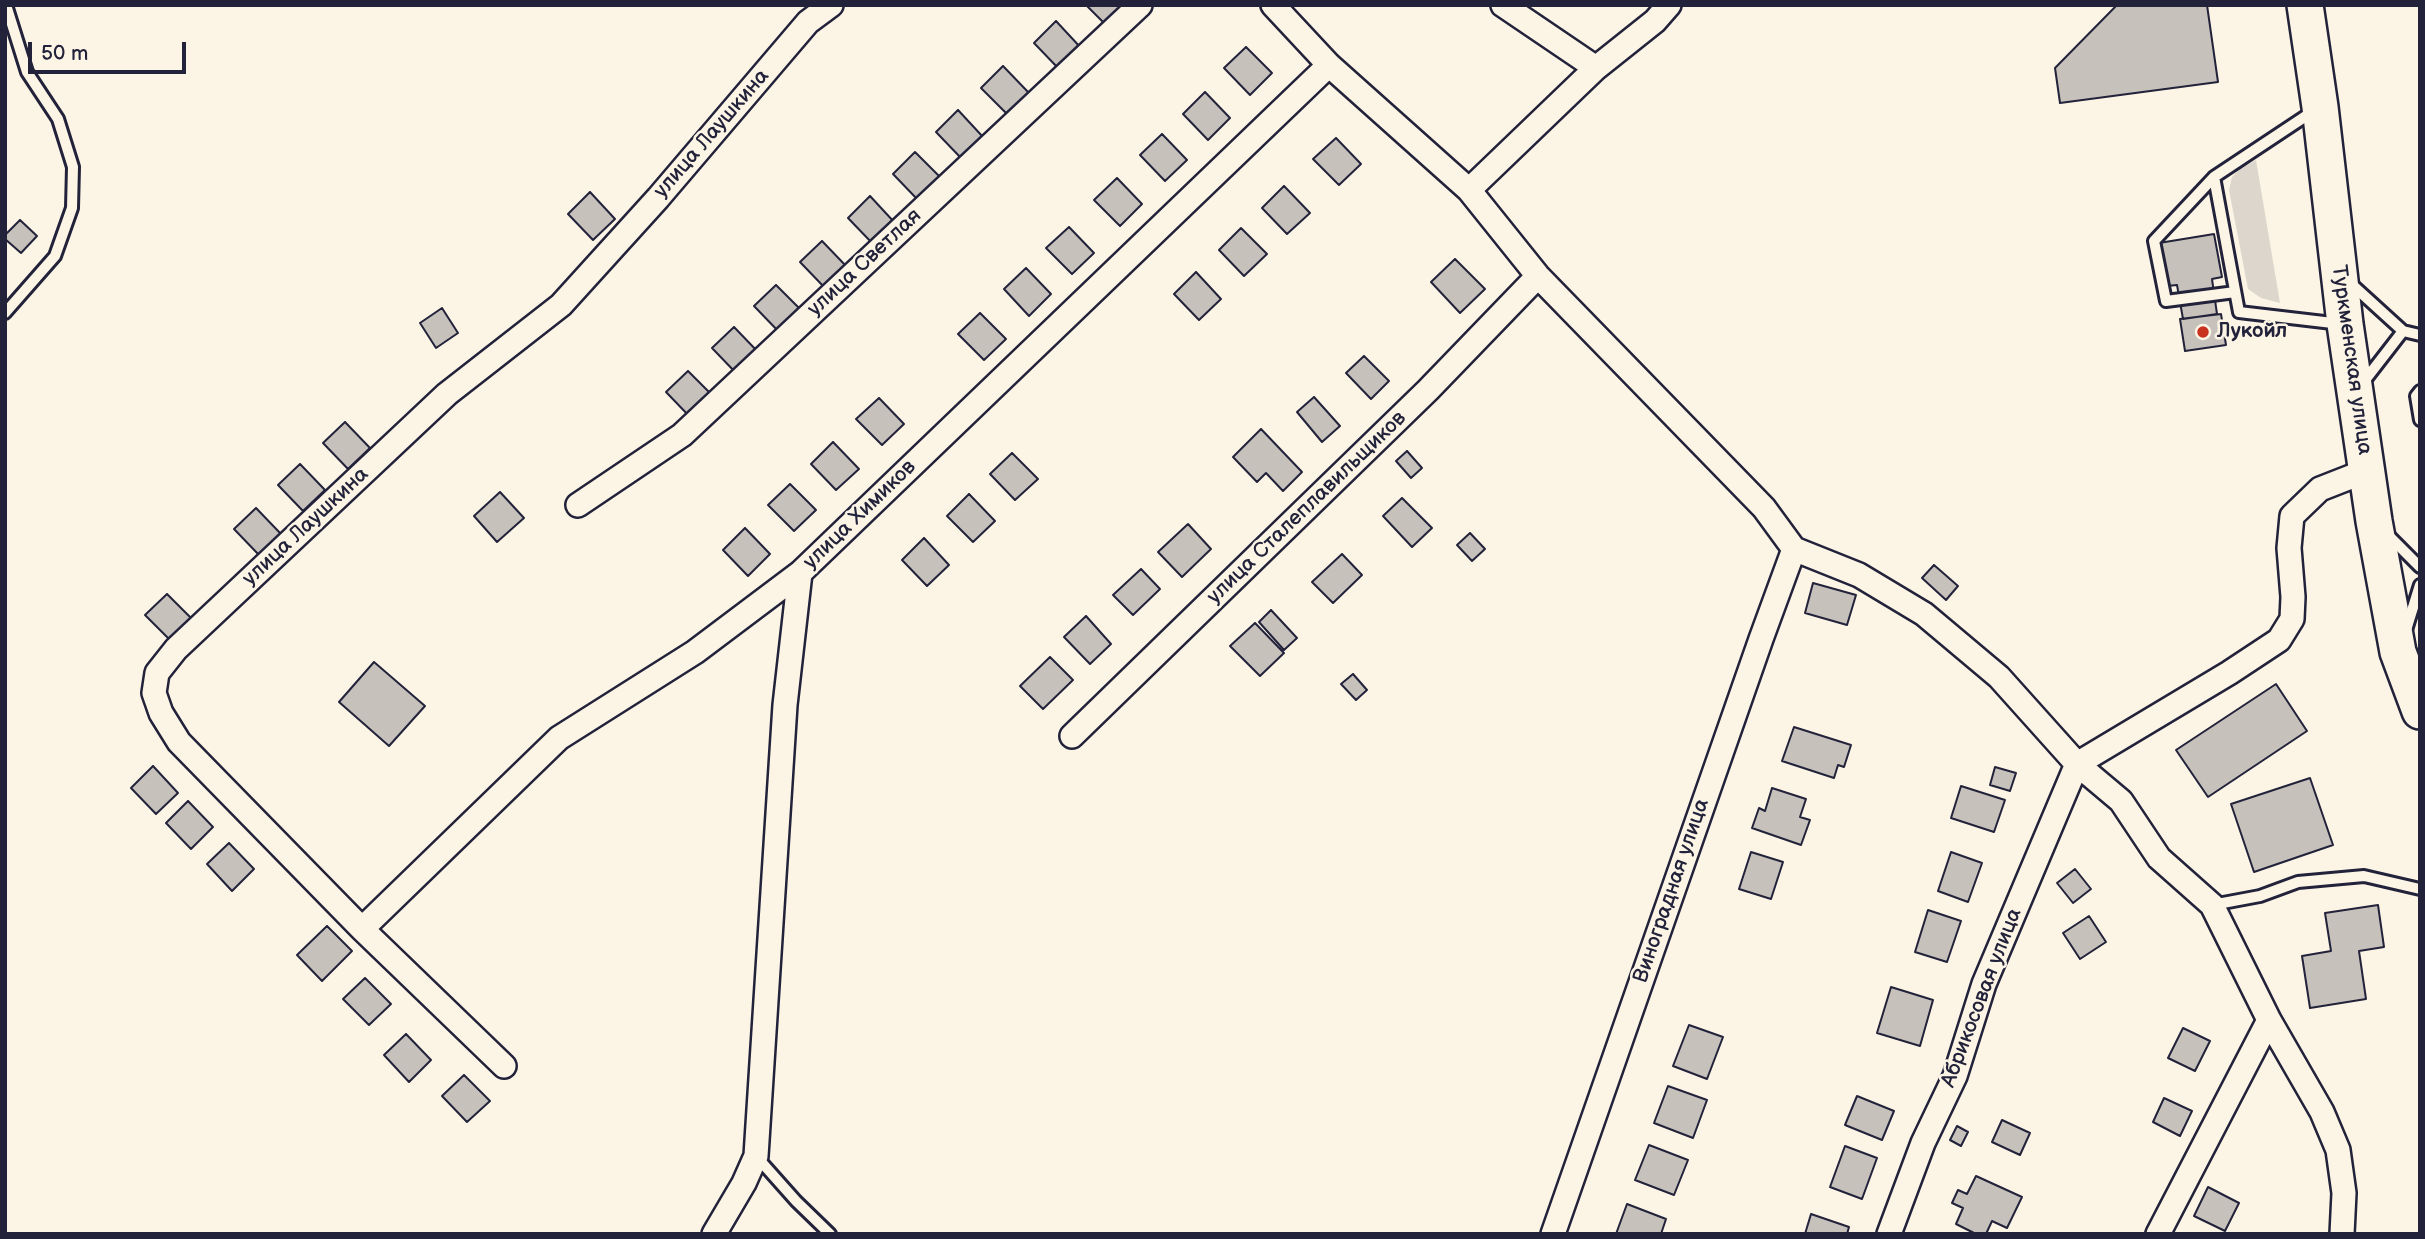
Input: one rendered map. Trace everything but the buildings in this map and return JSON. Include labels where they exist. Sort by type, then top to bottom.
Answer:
[{"type":"main road","name":"Туркменская улица","points":[[2305,5],[2320,107],[2345,324],[2374,521],[2398,652],[2420,711]]},
{"type":"street","name":"улица Лаушкина","points":[[504,1066],[362,929],[179,742],[161,713],[155,693],[157,673],[176,649],[447,394],[561,305],[658,198],[808,22],[831,5]]},
{"type":"street","name":"улица Светлая","points":[[578,505],[682,435],[1140,5]]},
{"type":"street","points":[[1273,5],[1329,65],[1469,190],[1538,275],[1764,508],[1794,549],[1859,575],[1924,614],[1999,677],[2077,764],[2121,801],[2159,858],[2212,905],[2269,1020],[2322,1112],[2338,1150],[2344,1194],[2342,1234]]},
{"type":"street","points":[[1503,5],[1596,68]]},
{"type":"street","points":[[1469,190],[1596,68],[1655,21],[1669,5]]},
{"type":"street","name":"улица Химиков","points":[[362,929],[559,738],[695,652],[800,573],[1329,65]]},
{"type":"street","name":"улица Сталеплавильщиков","points":[[1072,736],[1428,390],[1538,275]]},
{"type":"street","points":[[2077,764],[2280,639],[2291,619],[2289,548],[2292,516],[2320,489],[2366,471]]},
{"type":"street","name":"Виноградная улица","points":[[1553,1234],[1760,639],[1794,549]]},
{"type":"street","points":[[714,1234],[744,1183],[756,1156],[785,705],[800,573]]},
{"type":"street","name":"Абрикосовая улица","points":[[1888,1234],[1923,1143],[1955,1076],[1984,984],[2077,764]]},
{"type":"street","points":[[2158,1234],[2269,1020]]},
{"type":"lane","points":[[5,313],[55,256],[72,208],[73,167],[58,119],[27,72],[6,5]]},
{"type":"lane","points":[[2235,292],[2166,301],[2154,241],[2214,177],[2320,107]]},
{"type":"lane","points":[[2214,177],[2239,312],[2345,324]]},
{"type":"lane","points":[[2338,271],[2403,331],[2420,335]]},
{"type":"lane","points":[[2355,393],[2403,331]]},
{"type":"lane","points":[[2420,391],[2416,397],[2420,419]]},
{"type":"lane","points":[[2374,521],[2420,567]]},
{"type":"lane","points":[[2398,652],[2420,585]]},
{"type":"lane","points":[[2212,905],[2260,896],[2298,882],[2364,876],[2420,889]]},
{"type":"lane","points":[[756,1156],[830,1234]]},
{"type":"shaded area","points":[[2256,160],[2280,303],[2261,298],[2248,289],[2229,190],[2232,177]]},
{"type":"place","name":"Лукойл","points":[[2203,332]]}]
